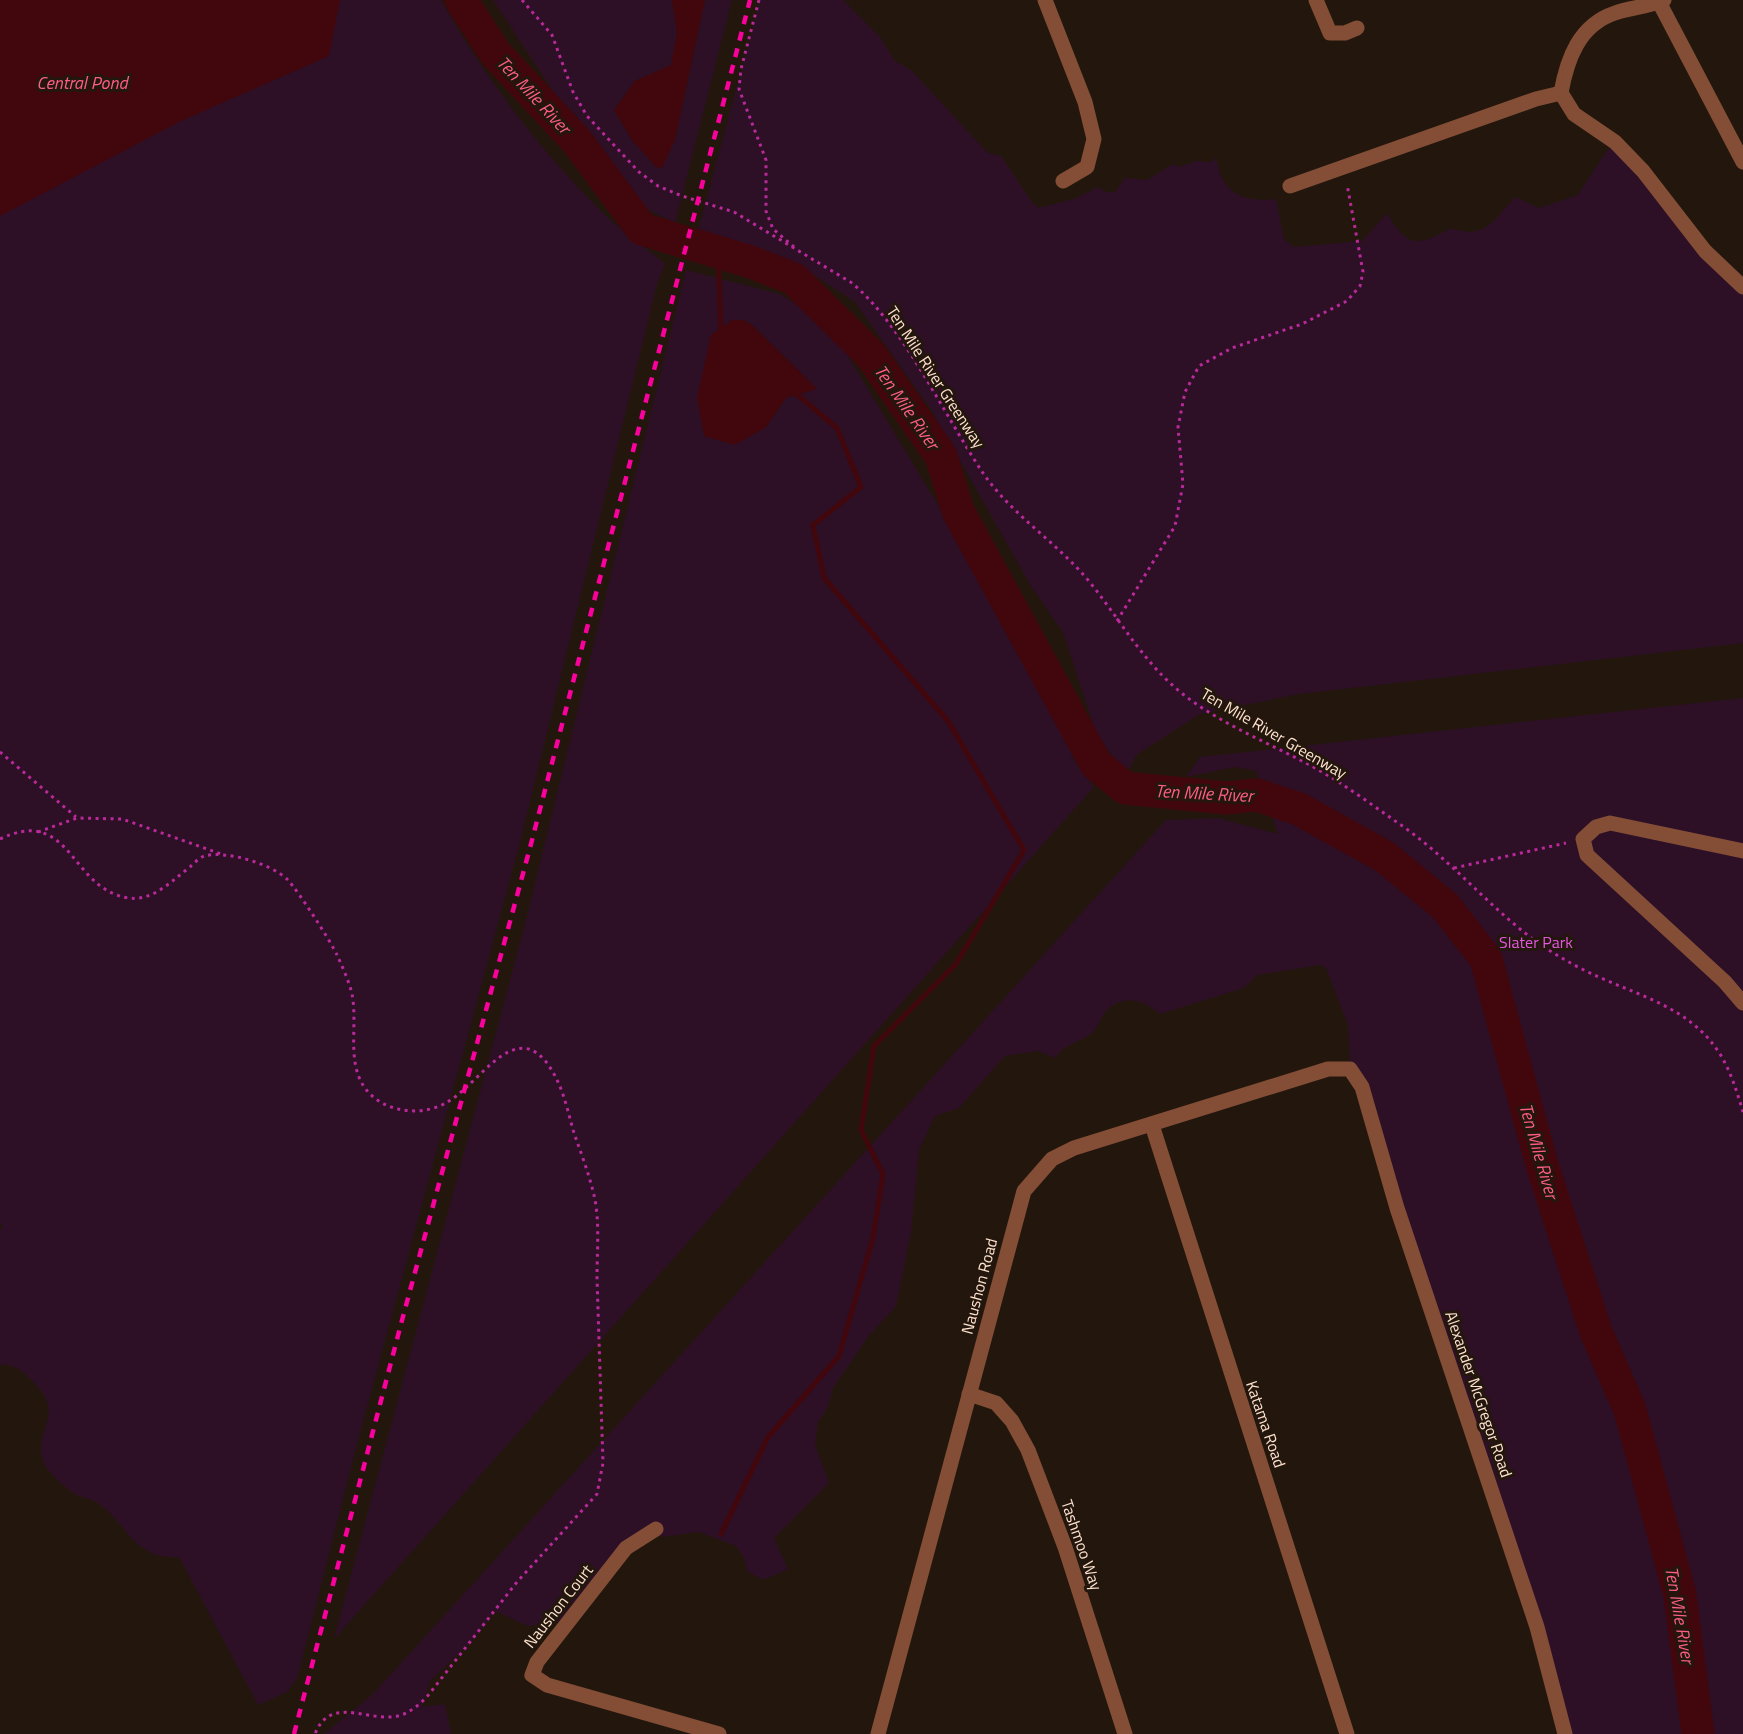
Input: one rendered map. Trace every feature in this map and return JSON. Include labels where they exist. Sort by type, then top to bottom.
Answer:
[{"type":"street","points":[[1045,0],[1085,102],[1094,139],[1087,167],[1063,181]]},
{"type":"street","points":[[1316,0],[1330,33],[1345,33],[1357,28]]},
{"type":"street","points":[[1743,162],[1662,1],[1615,12],[1590,27],[1568,62],[1561,93],[1574,114],[1615,142],[1643,171],[1705,251],[1743,287]]},
{"type":"street","points":[[1290,186],[1536,99],[1561,93]]},
{"type":"street","points":[[1743,851],[1610,823],[1596,827],[1583,839],[1587,855],[1725,982],[1743,1003]]},
{"type":"street","name":"Naushon Road","points":[[878,1734],[1024,1191],[1052,1159],[1074,1148],[1328,1069],[1350,1069]]},
{"type":"street","name":"Alexander McGregor Road","points":[[1350,1069],[1362,1087],[1397,1208],[1537,1627],[1565,1734]]},
{"type":"street","name":"Katama Road","points":[[1152,1125],[1347,1734]]},
{"type":"street","name":"Tashmoo Way","points":[[969,1394],[996,1403],[1012,1421],[1028,1450],[1065,1547],[1125,1734]]},
{"type":"street","name":"Naushon Court","points":[[656,1529],[626,1548],[537,1662],[532,1675],[547,1685],[719,1734]]},
{"type":"path","name":"Ten Mile River Greenway","points":[[522,0],[552,35],[573,92],[588,116],[639,172],[658,186],[734,212],[852,283],[871,300],[893,329],[985,476],[1018,512],[1060,550],[1089,582],[1138,650],[1185,695],[1246,733],[1308,763],[1403,826],[1544,947],[1599,978],[1680,1012],[1702,1032],[1720,1054],[1743,1112]]},
{"type":"path","points":[[759,0],[741,69],[739,89],[766,160],[766,211],[772,229],[798,250]]},
{"type":"path","points":[[1117,621],[1175,526],[1183,484],[1178,427],[1185,392],[1199,366],[1232,348],[1302,324],[1347,301],[1360,286],[1363,272],[1345,167]]},
{"type":"path","points":[[0,752],[77,818]]},
{"type":"path","points":[[0,839],[37,832],[77,818],[122,819],[222,855],[266,865],[288,880],[336,953],[352,994],[356,1074],[369,1094],[384,1105],[404,1111],[430,1109],[450,1101],[501,1053],[520,1048],[537,1053],[557,1080],[595,1197],[603,1463],[597,1494],[517,1582],[426,1698],[410,1713],[390,1717],[348,1710],[327,1717],[315,1734]]},
{"type":"path","points":[[37,832],[52,837],[69,850],[92,878],[111,893],[136,900],[153,896],[202,856],[222,855]]},
{"type":"path","points":[[1454,868],[1583,839]]},
{"type":"green space","points":[[299,0],[441,0],[491,80],[549,155],[600,210],[665,264],[657,284],[519,846],[358,1440],[297,1679],[287,1692],[258,1705],[179,1557],[164,1557],[141,1547],[108,1511],[93,1500],[77,1495],[54,1476],[46,1467],[41,1451],[49,1412],[47,1402],[41,1390],[22,1372],[12,1366],[0,1365],[0,1230],[3,1227],[0,1222],[0,164]]},
{"type":"green space","points":[[493,0],[672,0],[677,33],[671,66],[635,81],[614,110],[632,140],[656,167],[661,168],[675,140],[705,0],[732,0],[675,223],[649,210],[597,158]]},
{"type":"green space","points":[[760,0],[843,0],[880,37],[895,61],[911,70],[988,153],[1001,156],[1031,201],[1039,208],[1077,198],[1098,187],[1106,192],[1115,192],[1125,178],[1147,180],[1173,164],[1180,167],[1196,161],[1212,162],[1216,157],[1223,179],[1236,193],[1253,199],[1276,199],[1284,239],[1294,247],[1362,241],[1387,213],[1407,238],[1421,241],[1451,228],[1472,232],[1480,230],[1494,221],[1515,197],[1539,208],[1578,195],[1610,146],[1743,290],[1743,643],[1299,694],[1200,714],[1136,755],[1129,769],[1120,765],[1097,736],[1063,632],[1031,586],[932,411],[855,302],[817,277],[764,250],[698,231]]},
{"type":"green space","points":[[686,270],[780,294],[811,313],[839,341],[1012,628],[1077,765],[1094,787],[334,1639],[525,924]],"holes":[[[743,320],[752,325],[817,389],[786,398],[766,427]]]},
{"type":"green space","name":"Slater Park","points":[[1743,698],[1743,1734],[1566,1734],[1350,1062],[1348,1025],[1326,968],[1320,965],[1257,975],[1244,988],[1160,1014],[1140,1002],[1127,1000],[1120,1002],[1106,1011],[1094,1031],[1063,1049],[1055,1058],[1038,1051],[1005,1056],[959,1108],[935,1116],[919,1150],[911,1233],[896,1306],[867,1338],[833,1388],[828,1407],[818,1422],[815,1445],[829,1483],[774,1538],[788,1569],[763,1580],[747,1571],[744,1558],[736,1546],[699,1532],[662,1537],[642,1529],[559,1622],[528,1626],[495,1611],[474,1639],[430,1681],[422,1707],[445,1704],[451,1734],[324,1734],[373,1694],[1166,820],[1218,818],[1278,834],[1256,771],[1235,767],[1186,777],[1200,757]]},
{"type":"water","name":"Central Pond","points":[[0,0],[340,0],[329,56],[179,122],[0,216]]},
{"type":"water","points":[[672,0],[705,0],[675,140],[662,168],[656,167],[632,140],[614,110],[635,81],[671,65],[677,33]]},
{"type":"water","points":[[732,320],[743,320],[752,325],[817,389],[786,398],[766,427],[735,445],[704,436],[697,398],[711,335]]},
{"type":"waterway","name":"Ten Mile River","points":[[461,0],[495,53],[576,140],[642,229],[751,262],[794,279],[871,355],[941,456],[958,511],[1096,764],[1125,788],[1226,798],[1257,795],[1299,809],[1385,857],[1445,906],[1486,959],[1542,1165],[1596,1332],[1630,1410],[1680,1595],[1698,1734]]},
{"type":"waterway","points":[[718,252],[721,330],[725,333]]},
{"type":"waterway","points":[[721,1534],[768,1437],[839,1356],[873,1238],[883,1174],[861,1130],[874,1046],[956,964],[1024,850],[948,721],[824,578],[813,525],[861,487],[837,428],[794,392]]},
{"type":"railway","points":[[294,1734],[401,1324],[531,844],[750,0]]}]
